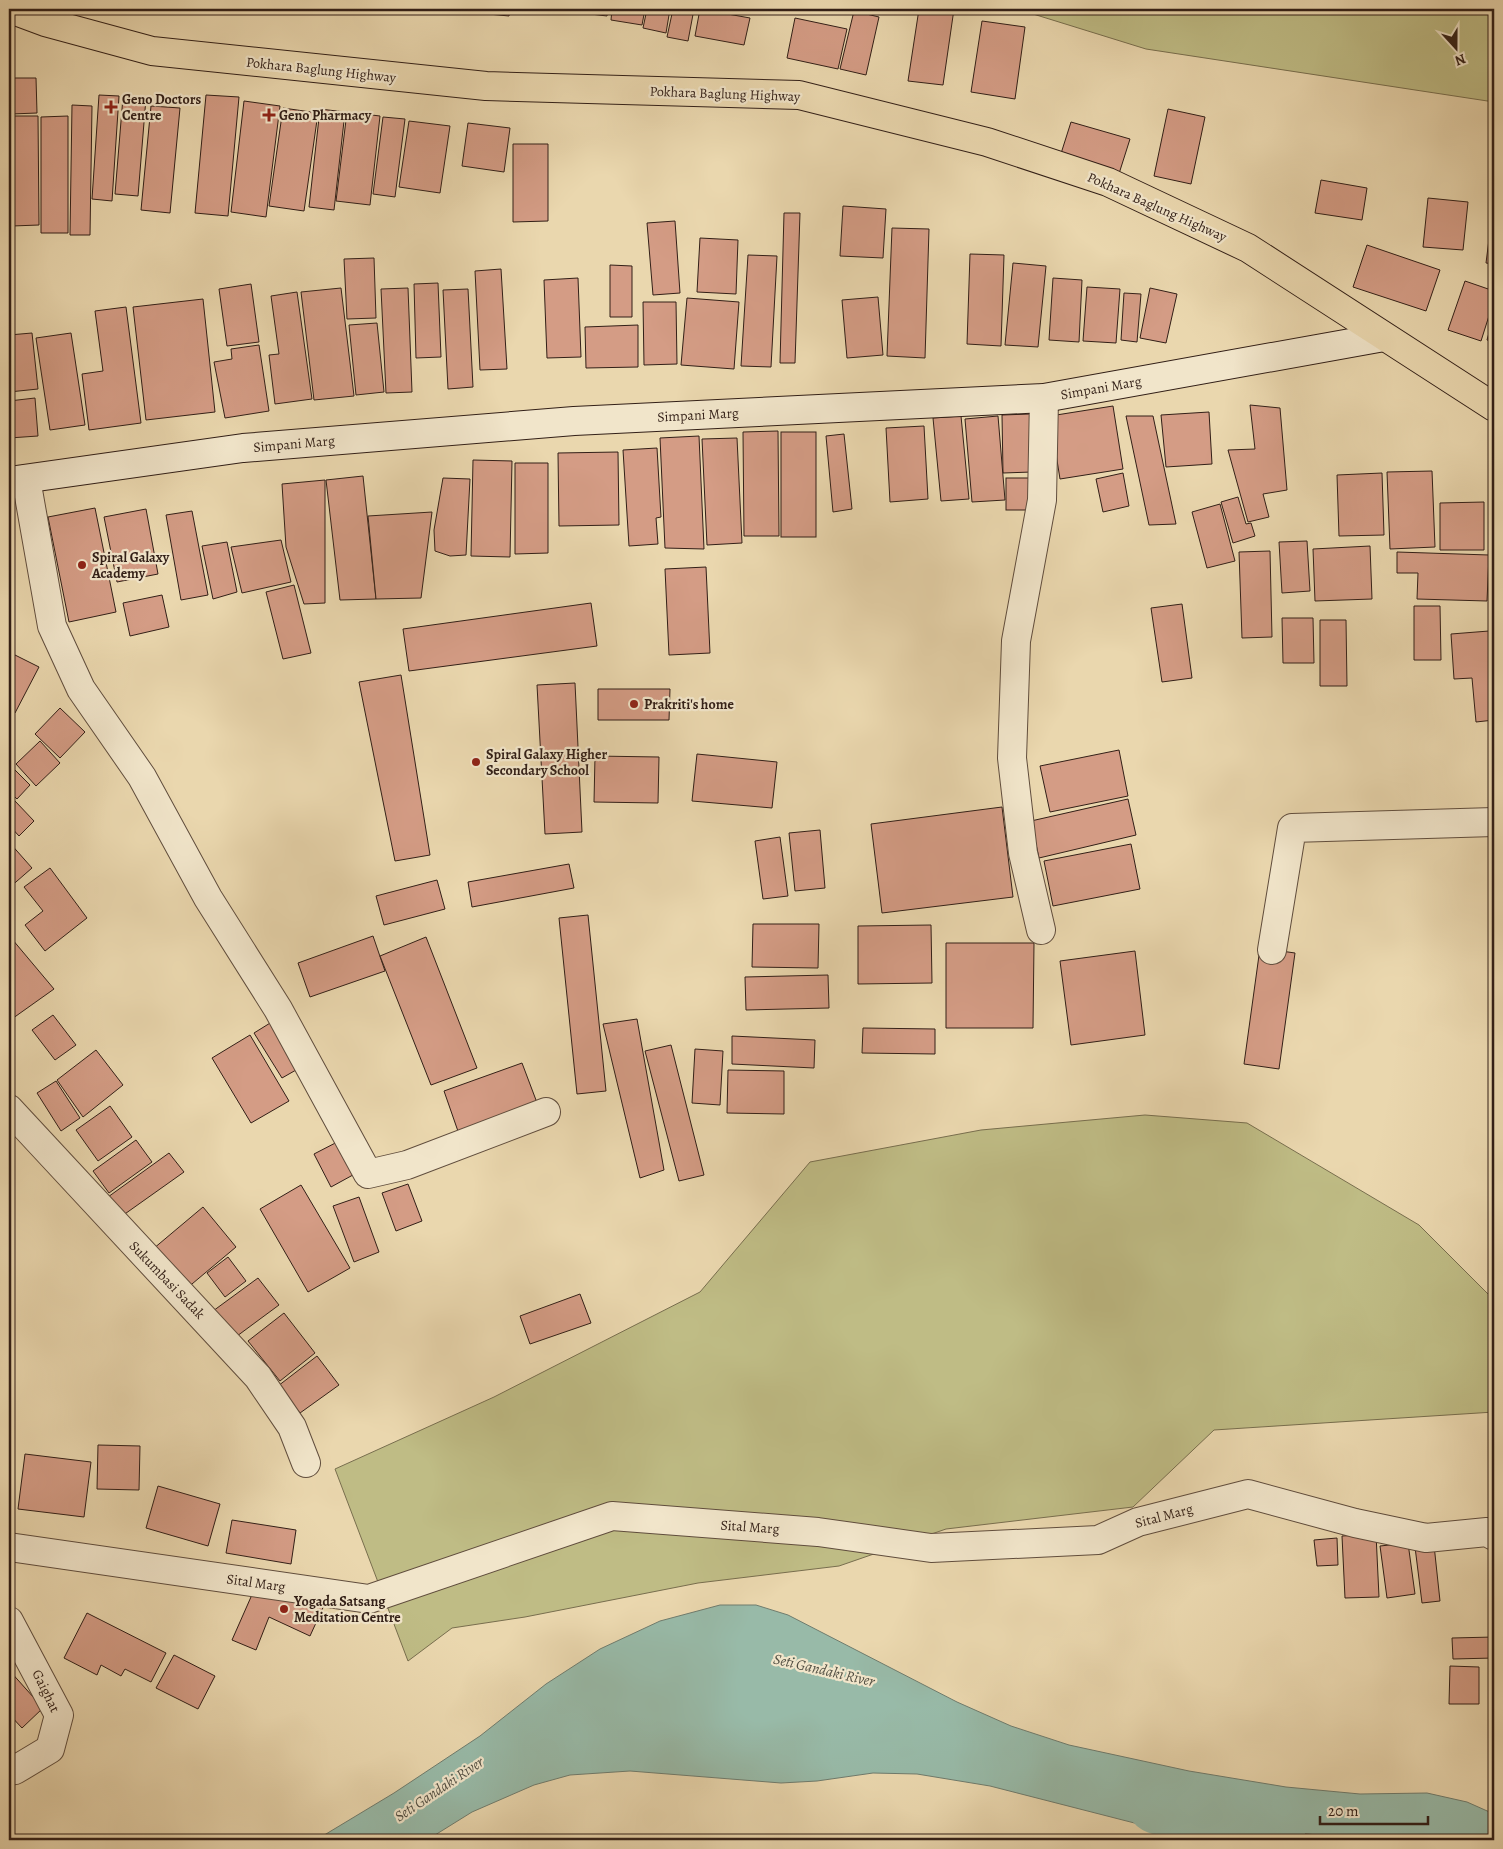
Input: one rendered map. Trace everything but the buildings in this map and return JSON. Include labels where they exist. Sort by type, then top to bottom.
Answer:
[{"type":"highway","name":"Pokhara Baglung Highway","points":[[10,9],[45,22],[152,51],[275,66],[486,86],[789,95],[987,142],[1108,182],[1248,248],[1494,407]]},
{"type":"street","name":"Simpani Marg","points":[[17,480],[243,448],[491,430],[574,421],[1044,398],[1384,337]]},
{"type":"street","points":[[1040,930],[1023,853],[1012,758],[1016,641],[1042,500],[1044,398]]},
{"type":"street","points":[[17,480],[52,626],[81,689],[142,777],[208,898],[278,1009],[368,1174],[407,1165],[546,1112]]},
{"type":"street","points":[[1272,950],[1292,828],[1494,822]]},
{"type":"street","name":"Sukumbasi Sadak","points":[[9,1109],[258,1377],[292,1427],[306,1463]]},
{"type":"street","name":"Sital Marg","points":[[9,1548],[370,1599],[612,1516],[818,1532],[931,1548],[1098,1540],[1138,1522],[1248,1494],[1355,1523],[1426,1538],[1487,1532],[1494,1536]]},
{"type":"street","name":"Gaighat","points":[[9,1621],[59,1714],[50,1749],[15,1770],[9,1766]]},
{"type":"shaded area","points":[[1017,9],[1494,9],[1494,102],[1146,49]]},
{"type":"shaded area","points":[[1145,1115],[1247,1123],[1419,1225],[1494,1300],[1494,1412],[1214,1430],[1133,1507],[946,1529],[839,1566],[698,1583],[525,1617],[452,1628],[408,1661],[335,1469],[494,1397],[700,1292],[810,1162],[981,1130]]},
{"type":"water","points":[[720,1605],[756,1605],[788,1615],[957,1702],[1011,1726],[1069,1745],[1189,1771],[1286,1787],[1360,1794],[1427,1793],[1467,1802],[1494,1814],[1494,1840],[1333,1840],[1316,1835],[1278,1830],[1150,1827],[990,1786],[917,1774],[873,1773],[817,1781],[781,1783],[630,1771],[570,1775],[534,1785],[472,1812],[427,1840],[316,1840],[394,1793],[480,1736],[546,1684],[600,1649],[660,1621]]},
{"type":"waterway","name":"Seti Gandaki River","points":[[1158,1802],[1274,1840]]},
{"type":"place","name":"Geno Doctors Centre","points":[[111,107]]},
{"type":"place","name":"Geno Pharmacy","points":[[269,115]]},
{"type":"place","name":"Spiral Galaxy Academy","points":[[82,565]]},
{"type":"place","name":"Prakriti's home","points":[[634,704]]},
{"type":"place","name":"Spiral Galaxy Higher Secondary School","points":[[476,762]]},
{"type":"place","name":"Yogada Satsang Meditation Centre","points":[[284,1609]]}]
